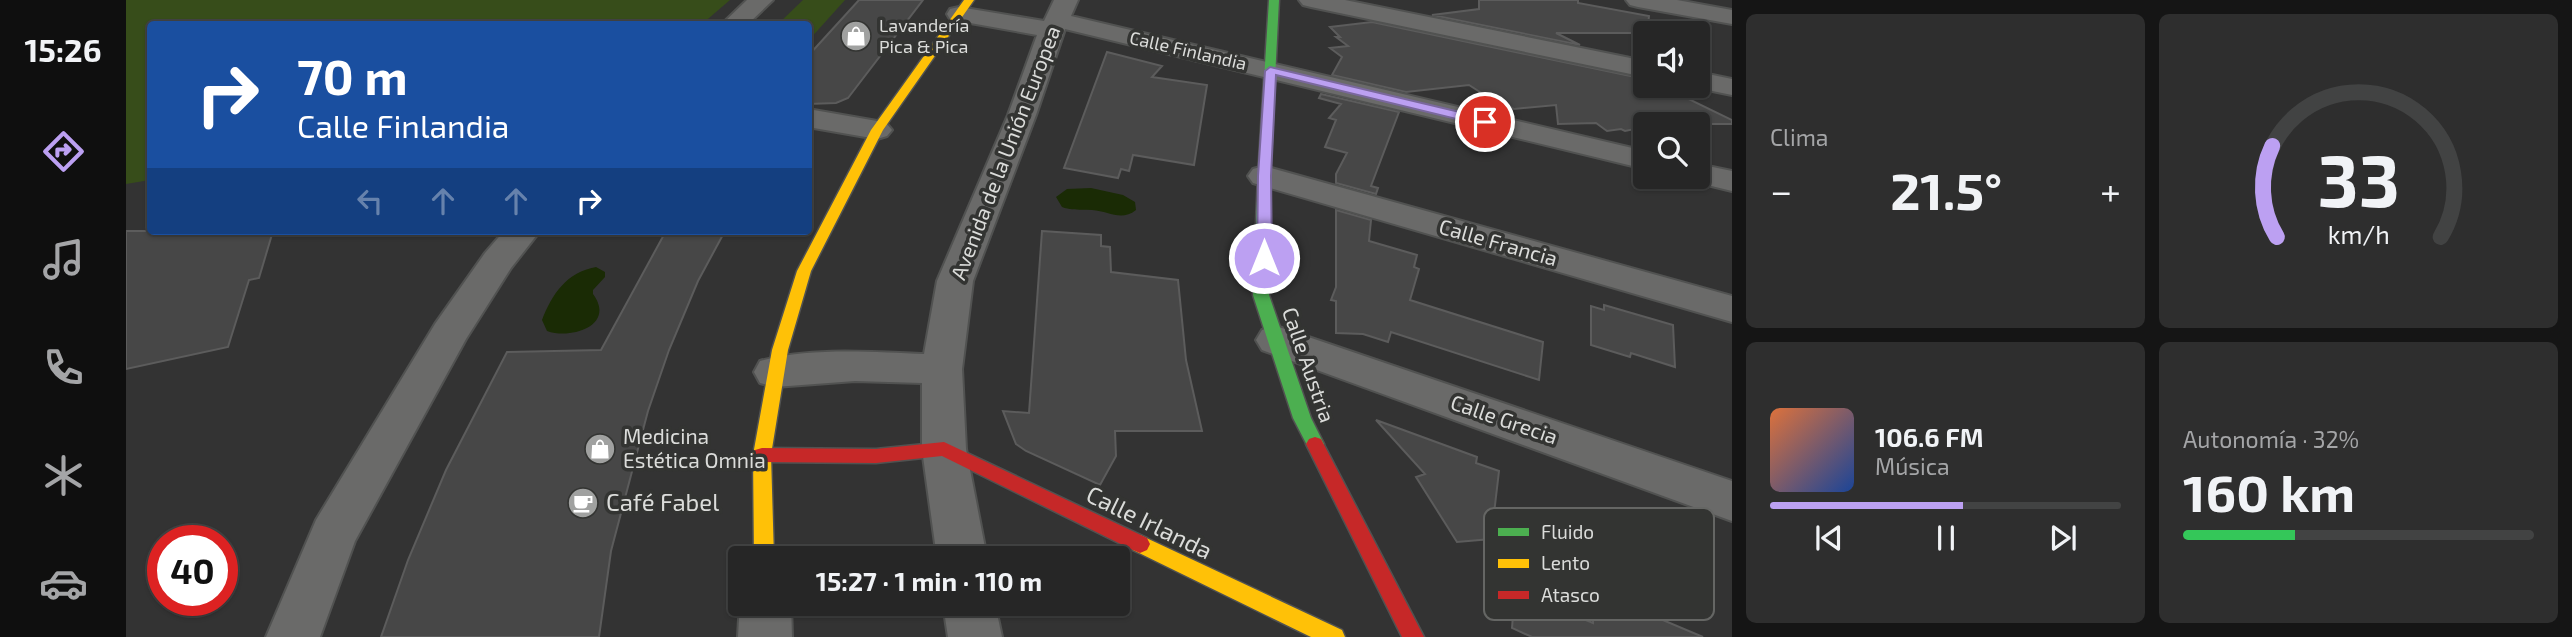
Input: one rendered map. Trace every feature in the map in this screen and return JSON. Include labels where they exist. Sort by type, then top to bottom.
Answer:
[{"type":"street","points":[[737,21],[761,0]]},
{"type":"street","name":"Calle Austria","points":[[1274,0],[1264,176],[1261,295],[1302,418],[1413,637]]},
{"type":"street","points":[[1311,0],[1633,67]]},
{"type":"street","points":[[1639,0],[1732,17]]},
{"type":"street","points":[[764,546],[762,455],[775,372],[804,271],[877,130],[964,7]]},
{"type":"street","name":"Calle Finlandia","points":[[964,7],[1055,13],[1270,71],[1633,157]]},
{"type":"street","name":"Avenida de la Unión Europea","points":[[960,546],[944,449],[942,369],[954,281],[1022,115],[1055,13]]},
{"type":"street","points":[[1710,82],[1732,87]]},
{"type":"street","points":[[812,119],[877,130]]},
{"type":"street","name":"Calle Francia","points":[[1264,176],[1732,309]]},
{"type":"street","points":[[1710,176],[1732,181]]},
{"type":"street","points":[[293,637],[332,535],[449,334],[498,261],[520,235]]},
{"type":"street","name":"Calle Grecia","points":[[1276,340],[1732,501]]},
{"type":"street","points":[[775,372],[855,366],[942,369]]},
{"type":"street","points":[[762,455],[876,456],[944,449]]},
{"type":"street","name":"Calle Irlanda","points":[[944,449],[1334,637]]},
{"type":"street","points":[[765,616],[765,637]]},
{"type":"street","points":[[971,616],[975,637]]},
{"type":"shaded area","points":[[126,0],[730,0],[706,21],[147,21],[147,180],[126,184]]},
{"type":"shaded area","points":[[803,0],[845,0],[812,37],[812,21],[781,21]]},
{"type":"shaded area","points":[[1091,188],[1123,195],[1135,202],[1136,210],[1120,216],[1070,209],[1062,207],[1056,197],[1067,189]]},
{"type":"shaded area","points":[[596,267],[605,272],[605,277],[593,290],[599,305],[595,322],[579,331],[547,331],[542,320],[556,293],[569,279]]},
{"type":"building","points":[[859,0],[923,0],[848,98],[836,103],[812,104],[812,52]]},
{"type":"building","points":[[1479,0],[1578,0],[1578,3],[1649,16],[1648,21],[1633,21],[1633,33],[1556,33],[1580,45],[1432,15],[1479,9]]},
{"type":"building","points":[[1372,22],[1633,76],[1633,98],[1687,98],[1732,120],[1732,124],[1710,124],[1710,112],[1633,112],[1633,129],[1607,131],[1596,123],[1558,124],[1556,105],[1514,109],[1503,102],[1497,103],[1469,85],[1406,92],[1332,75],[1342,57],[1330,48],[1348,46],[1336,37],[1340,37],[1330,27]]},
{"type":"building","points":[[1107,52],[1162,66],[1152,77],[1207,85],[1194,165],[1133,155],[1129,171],[1121,169],[1118,178],[1064,168]]},
{"type":"building","points":[[1321,94],[1399,112],[1371,186],[1378,188],[1376,194],[1336,183],[1336,174],[1347,153],[1325,147],[1336,120],[1329,118],[1341,104],[1319,98]]},
{"type":"building","points":[[1336,210],[1371,220],[1369,241],[1417,255],[1414,267],[1419,269],[1410,300],[1543,342],[1539,380],[1391,332],[1388,342],[1363,334],[1336,333],[1336,301],[1331,300],[1336,287]]},
{"type":"building","points":[[126,231],[147,231],[147,235],[272,235],[259,278],[249,280],[228,347],[126,369]]},
{"type":"building","points":[[1042,231],[1101,235],[1101,246],[1110,247],[1111,272],[1178,280],[1186,360],[1202,431],[1115,431],[1116,456],[1100,485],[1016,444],[1003,411],[1029,413]]},
{"type":"building","points":[[664,235],[723,235],[698,281],[669,350],[648,411],[611,551],[599,637],[381,637],[408,560],[446,470],[507,352],[601,350]]},
{"type":"building","points":[[1604,305],[1673,325],[1675,367],[1631,353],[1630,357],[1591,345],[1591,306],[1604,310]]},
{"type":"building","points":[[1376,420],[1477,457],[1476,463],[1499,471],[1495,508],[1484,508],[1484,540],[1457,542],[1416,477],[1425,474]]},
{"type":"building","points":[[1513,620],[1586,620],[1593,623],[1593,620],[1663,620],[1703,637],[1532,637],[1512,628]]},
{"type":"traffic: fast","points":[[1274,0],[1264,176],[1261,295],[1302,418],[1315,444]]},
{"type":"traffic: slow","points":[[764,546],[762,455],[780,350],[804,271],[877,130],[969,0]]},
{"type":"traffic: slow","points":[[1140,544],[1334,637]]},
{"type":"traffic: jam","points":[[1315,444],[1413,637]]},
{"type":"traffic: jam","points":[[762,455],[876,456],[944,449],[1140,544]]},
{"type":"place","name":"Lavandería Pica & Pica","points":[[856,36]]},
{"type":"place","name":"Medicina Estética Omnia","points":[[600,449]]},
{"type":"place","name":"Café Fabel","points":[[583,503]]},
{"type":"route","points":[[1264,258],[1264,176],[1270,71],[1485,122]]}]
